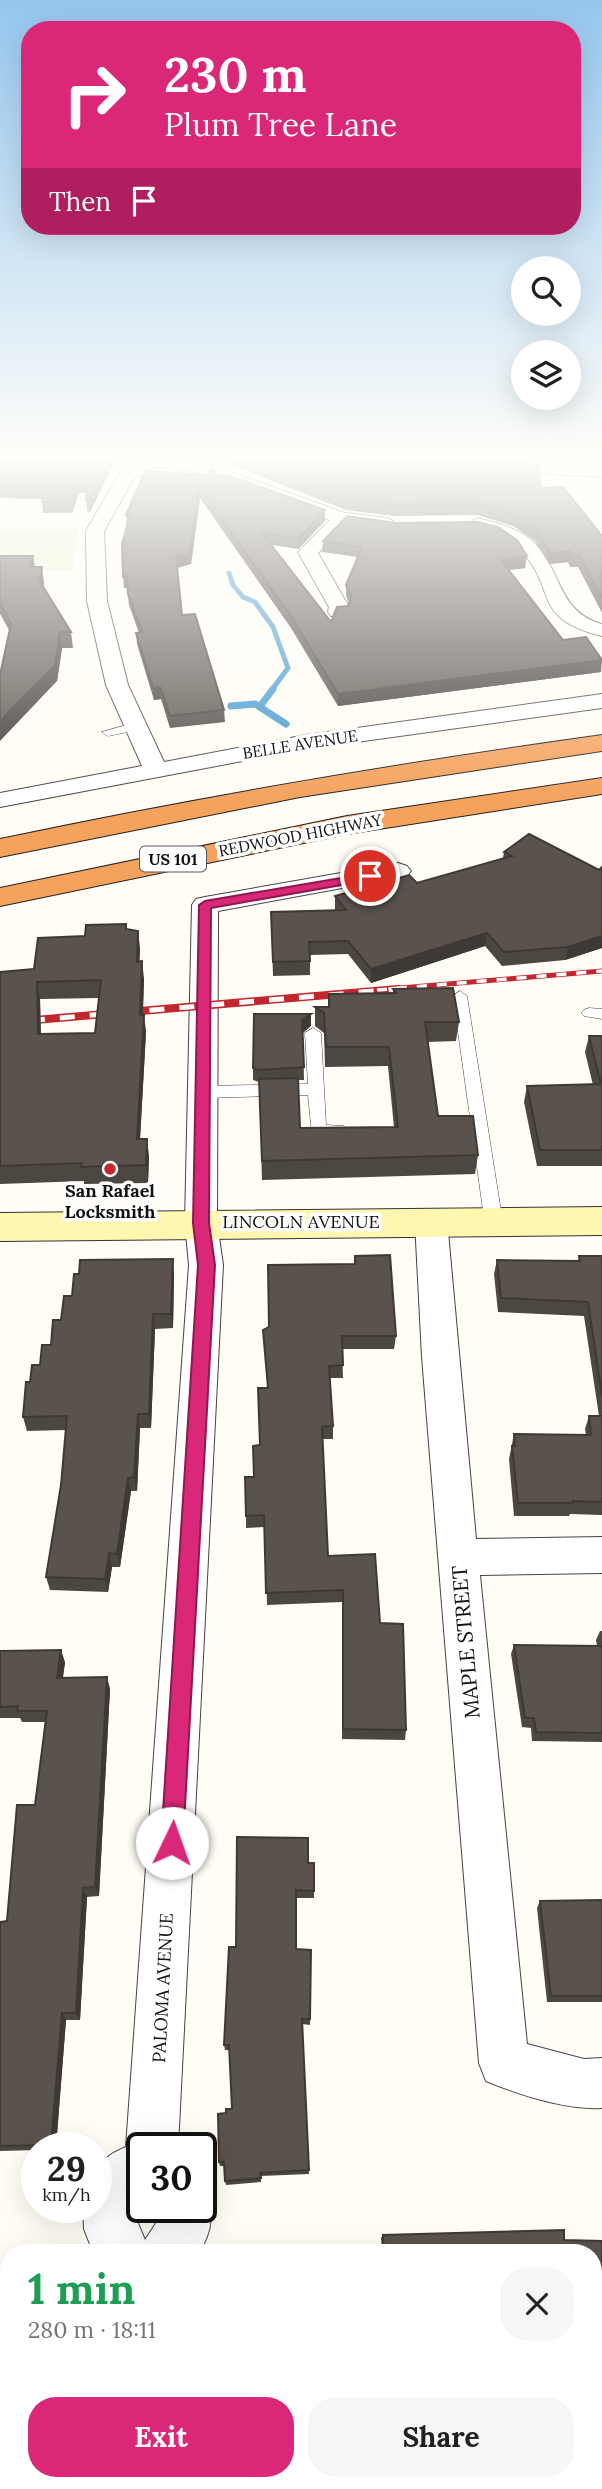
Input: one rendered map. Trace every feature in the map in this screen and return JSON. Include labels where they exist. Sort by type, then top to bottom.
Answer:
[{"type":"highway","points":[[340,782],[544,736],[602,726]]},
{"type":"highway","points":[[0,848],[142,818],[340,782],[602,744]]},
{"type":"highway","name":"REDWOOD HIGHWAY","points":[[0,897],[142,865],[347,825],[602,786]]},
{"type":"highway","points":[[347,825],[602,806]]},
{"type":"main road","name":"LINCOLN AVENUE","points":[[0,1227],[602,1221]]},
{"type":"street","points":[[96,571],[97,601],[117,685],[156,770]]},
{"type":"street","points":[[319,571],[339,607],[338,612]]},
{"type":"street","points":[[540,571],[564,614],[602,629]]},
{"type":"street","name":"BELLE AVENUE","points":[[0,800],[306,742],[602,701]]},
{"type":"street","name":"PALOMA AVENUE","points":[[153,2132],[206,1265],[201,1223],[205,905],[398,871]]},
{"type":"street","name":"MAPLE STREET","points":[[431,1222],[504,2063],[584,2084],[602,2083]]},
{"type":"street","points":[[458,1557],[602,1555]]},
{"type":"street","points":[[118,2244],[110,2231],[108,2215],[110,2199],[117,2184],[126,2174]]},
{"type":"street","points":[[173,2244],[183,2230],[184,2223]]},
{"type":"lane","points":[[108,732],[134,727]]},
{"type":"lane","points":[[460,996],[494,1224]]},
{"type":"lane","points":[[313,1033],[318,1131],[355,1130]]},
{"type":"lane","points":[[203,1092],[316,1089]]},
{"type":"building","points":[[0,571],[41,571],[39,580],[71,632],[60,632],[55,665],[0,721],[0,675],[11,624],[0,603]]},
{"type":"building","points":[[123,571],[177,571],[182,615],[195,614],[224,710],[170,716],[160,687],[153,688],[136,633],[142,632],[128,594],[127,576],[123,577]]},
{"type":"building","points":[[259,571],[292,571],[331,622],[337,607],[348,606],[352,597],[346,585],[352,571],[510,571],[563,640],[586,637],[602,660],[338,694],[291,616]]},
{"type":"building","points":[[588,571],[602,571],[602,598]]},
{"type":"building","points":[[529,834],[599,870],[602,867],[602,936],[568,947],[504,952],[487,933],[371,969],[348,941],[309,942],[310,961],[273,962],[271,912],[346,910],[335,896],[409,875],[417,883],[512,856],[504,852]]},
{"type":"building","points":[[126,924],[126,929],[138,931],[137,962],[142,961],[140,1015],[144,1015],[137,1139],[147,1139],[146,1165],[81,1167],[82,1163],[0,1166],[0,972],[34,969],[38,938],[85,936],[86,925]],"holes":[[[101,980],[95,1033],[38,1034],[37,982]]]},
{"type":"building","points":[[453,988],[459,1022],[425,1022],[438,1116],[473,1116],[478,1155],[262,1161],[259,1079],[298,1078],[300,1128],[398,1127],[389,1047],[326,1047],[324,1013],[315,1007],[329,1007],[329,994],[396,993],[393,989]]},
{"type":"building","points":[[254,1014],[311,1014],[302,1020],[304,1067],[259,1070],[253,1068]]},
{"type":"building","points":[[589,1036],[602,1036],[602,1150],[540,1150],[527,1086],[601,1084]]},
{"type":"building","points":[[390,1255],[396,1336],[342,1336],[343,1365],[329,1366],[333,1426],[322,1427],[328,1556],[375,1554],[380,1623],[403,1624],[406,1730],[343,1729],[343,1590],[266,1593],[264,1515],[246,1516],[245,1477],[254,1477],[253,1446],[260,1445],[258,1388],[268,1388],[263,1330],[269,1327],[268,1265],[355,1264],[355,1256]]},
{"type":"building","points":[[579,1256],[602,1256],[602,1396],[588,1302],[501,1298],[497,1260],[580,1261]]},
{"type":"building","points":[[173,1259],[171,1314],[153,1314],[149,1414],[138,1414],[134,1477],[128,1478],[117,1554],[109,1553],[105,1579],[46,1577],[61,1485],[67,1416],[23,1417],[26,1382],[30,1382],[32,1365],[40,1365],[42,1345],[51,1345],[53,1320],[61,1320],[64,1296],[72,1296],[74,1274],[79,1274],[80,1260]]},
{"type":"building","points":[[589,1416],[602,1416],[602,1502],[518,1503],[512,1446],[515,1446],[514,1434],[591,1435]]},
{"type":"building","points":[[514,1645],[602,1646],[602,1733],[536,1732],[534,1718],[525,1718]]},
{"type":"building","points":[[61,1650],[57,1678],[107,1677],[95,1887],[83,1888],[76,2013],[62,2013],[52,2132],[21,2132],[21,2146],[0,2146],[0,1922],[7,1921],[17,1805],[35,1805],[47,1711],[17,1711],[18,1706],[0,1707],[0,1651]]},
{"type":"building","points":[[237,1837],[308,1838],[308,1863],[314,1863],[314,1891],[296,1890],[296,1949],[311,1950],[310,2019],[302,2019],[309,2170],[260,2173],[261,2178],[225,2181],[224,2162],[219,2162],[218,2114],[232,2109],[229,2045],[224,2045],[229,1947],[236,1947]]},
{"type":"building","points":[[602,1900],[602,1996],[551,1996],[540,1901]]},
{"type":"building","points":[[564,2230],[564,2240],[602,2241],[602,2244],[384,2244],[383,2235]]},
{"type":"waterway","points":[[229,573],[233,585],[243,597],[255,602],[273,627],[288,668],[271,691]]},
{"type":"waterway","points":[[261,705],[273,689]]},
{"type":"waterway","points":[[231,706],[255,704],[286,724]]},
{"type":"railway","points":[[377,990],[602,971]]},
{"type":"railway","points":[[0,1023],[398,989]]},
{"type":"place","name":"San Rafael Locksmith","points":[[110,1169]]},
{"type":"route","points":[[172,1843],[206,1265],[201,1223],[205,905],[370,876]]}]
